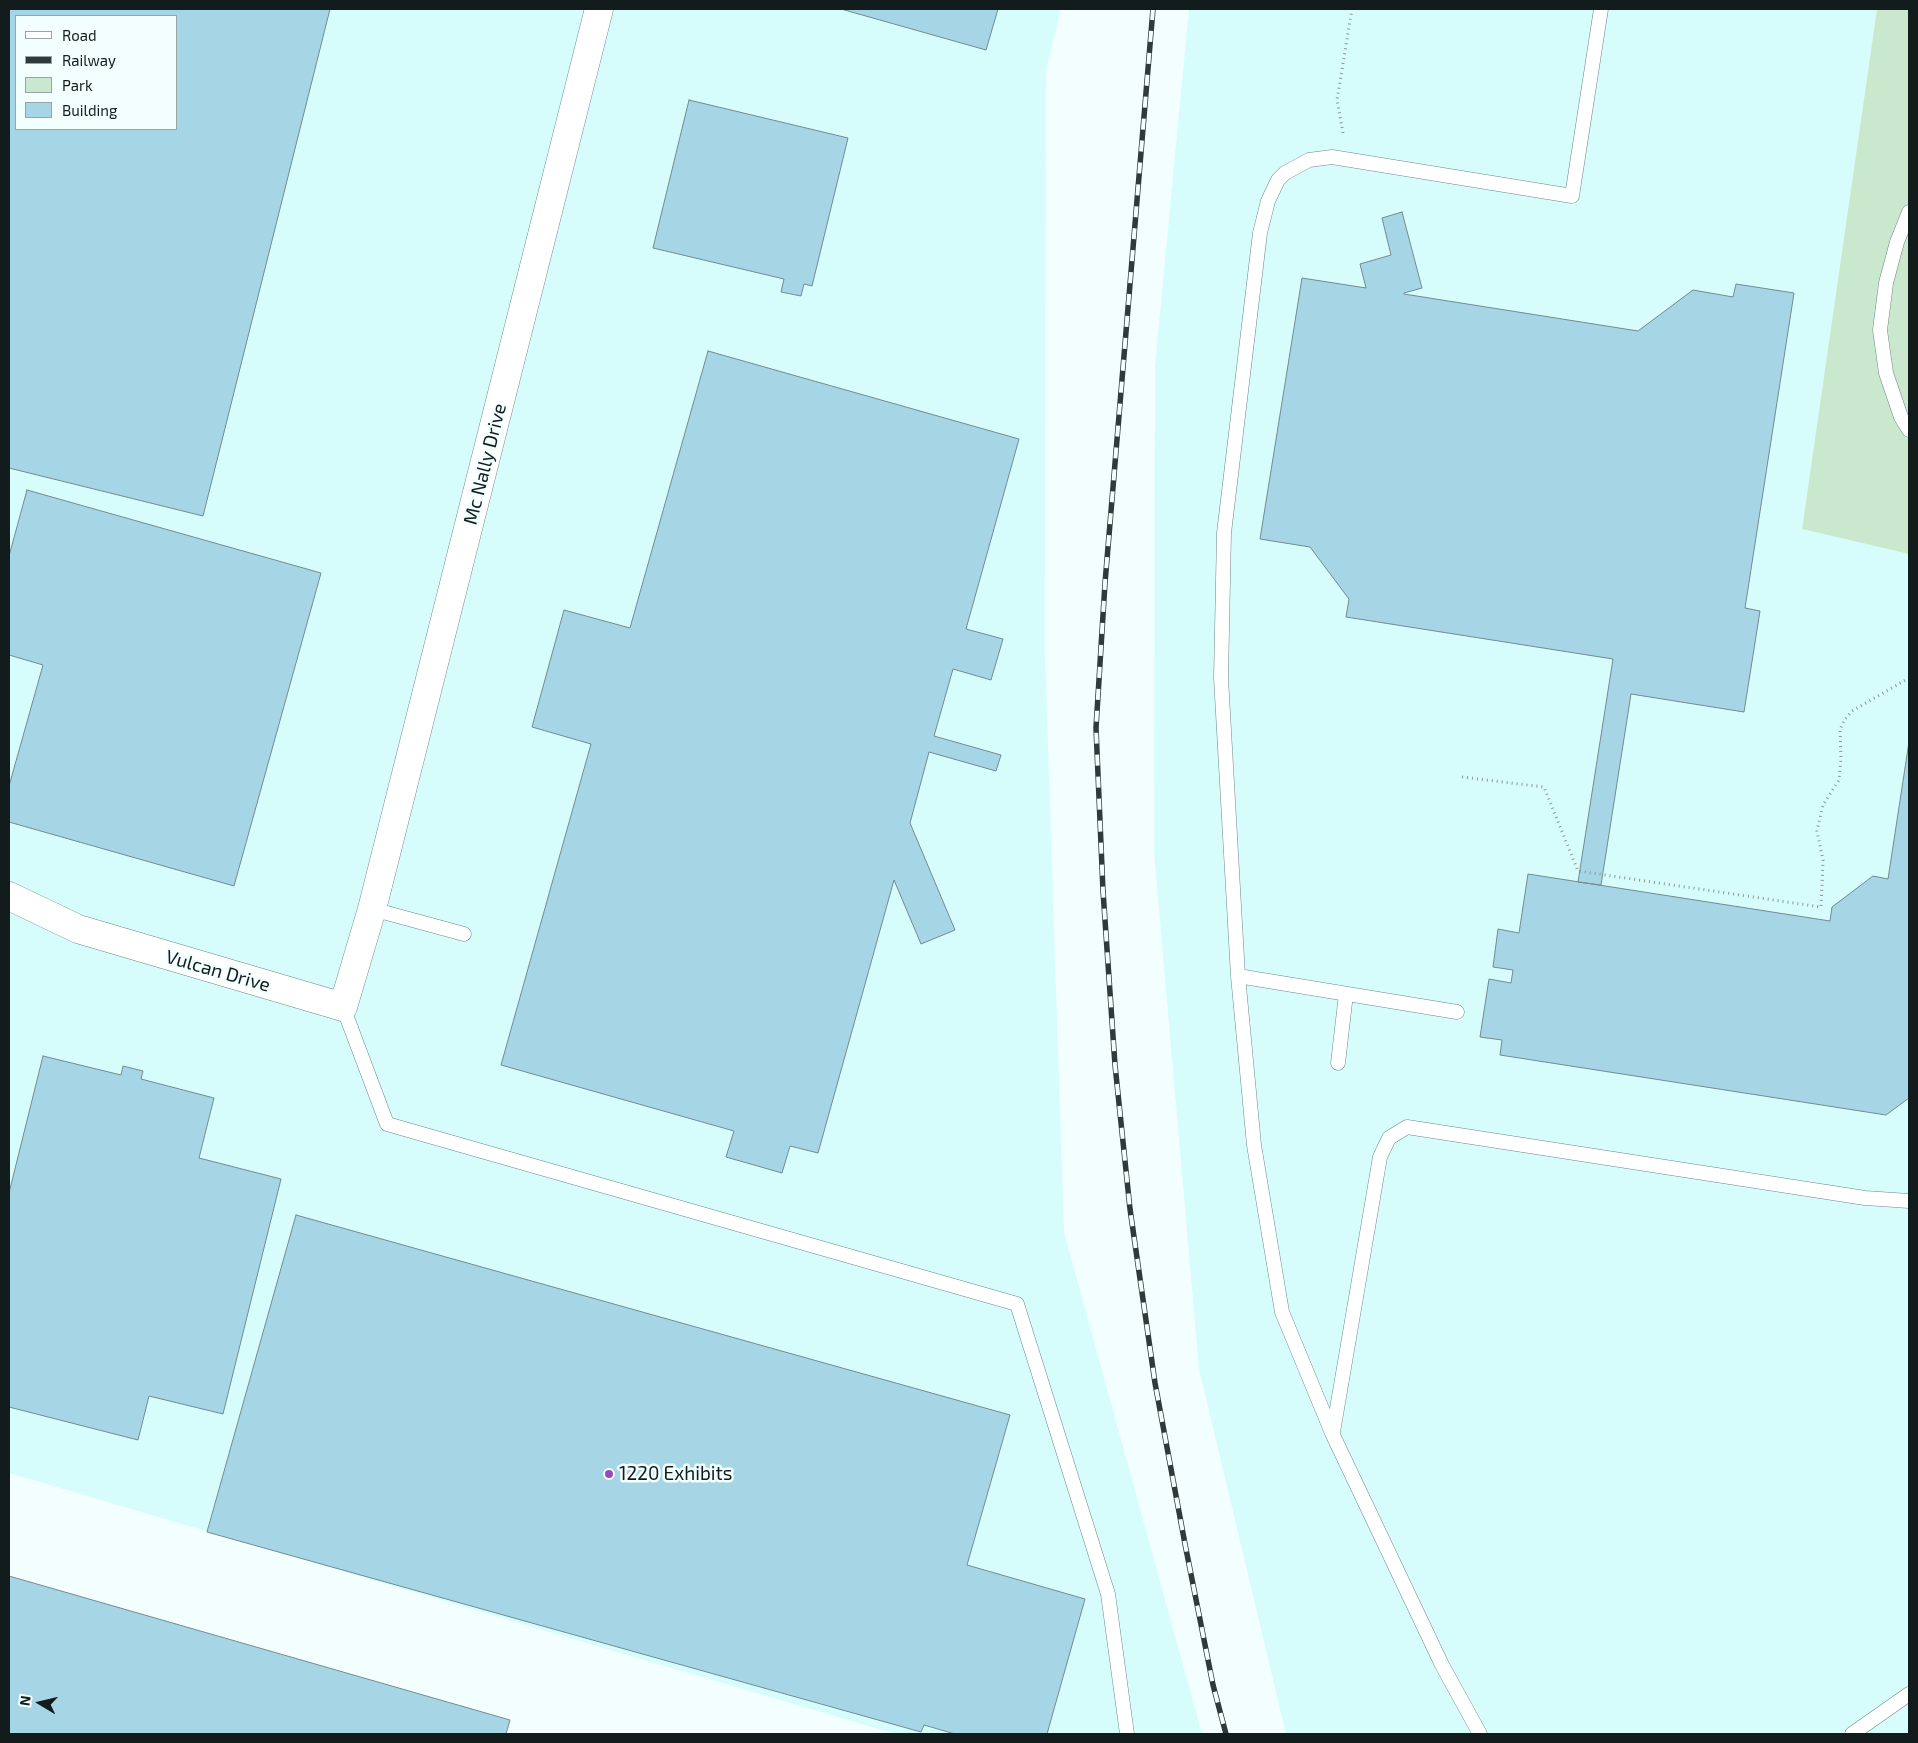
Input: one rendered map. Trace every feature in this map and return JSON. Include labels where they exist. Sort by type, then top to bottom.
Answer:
[{"type":"street","name":"Mc Nally Drive","points":[[371,914],[599,9]]},
{"type":"street","name":"Vulcan Drive","points":[[9,896],[78,929],[161,955],[343,1007]]},
{"type":"street","points":[[343,1007],[371,914]]},
{"type":"lane","points":[[1480,1734],[1442,1665],[1332,1433],[1282,1312],[1254,1145],[1238,976],[1222,678],[1224,532],[1260,234],[1272,190],[1285,173],[1309,160],[1332,158],[1572,196],[1601,9]]},
{"type":"lane","points":[[1908,221],[1897,242],[1886,283],[1880,330],[1886,373],[1901,417],[1909,430]]},
{"type":"lane","points":[[371,914],[464,934]]},
{"type":"lane","points":[[1238,976],[1457,1012]]},
{"type":"lane","points":[[1338,1063],[1346,994]]},
{"type":"lane","points":[[343,1007],[387,1124],[1017,1304],[1108,1594],[1127,1734]]},
{"type":"lane","points":[[1332,1433],[1380,1157],[1389,1138],[1407,1127],[1865,1198],[1909,1201]]},
{"type":"lane","points":[[1852,1734],[1909,1694]]},
{"type":"path","points":[[1349,160],[1337,100],[1352,9]]},
{"type":"path","points":[[1462,777],[1544,787],[1578,871],[1821,907],[1823,860],[1817,831],[1824,805],[1839,780],[1841,758],[1840,729],[1852,711],[1909,678]]},
{"type":"shaded area","points":[[9,9],[1061,9],[1046,70],[1045,653],[1064,1232],[1202,1734],[896,1734],[9,1473]]},
{"type":"shaded area","points":[[1189,9],[1877,9],[1802,529],[1909,554],[1909,1734],[1286,1734],[1199,1369],[1154,852],[1155,366]]},
{"type":"green space","points":[[1877,9],[1909,9],[1909,554],[1802,529]]},
{"type":"building","points":[[9,9],[330,9],[203,516],[9,468]]},
{"type":"building","points":[[841,9],[998,9],[986,50]]},
{"type":"building","points":[[689,100],[848,138],[812,286],[804,284],[801,296],[781,292],[784,279],[653,248]]},
{"type":"building","points":[[1402,212],[1422,288],[1404,294],[1638,331],[1693,290],[1733,297],[1736,284],[1794,293],[1745,608],[1760,611],[1744,712],[1631,694],[1601,885],[1578,882],[1613,659],[1346,617],[1349,599],[1310,547],[1260,539],[1302,278],[1366,288],[1360,264],[1391,255],[1382,218]]},
{"type":"building","points":[[708,351],[1019,439],[966,629],[1003,639],[991,680],[953,669],[934,736],[1001,755],[996,771],[929,752],[910,823],[955,930],[921,944],[894,880],[818,1153],[790,1146],[782,1173],[726,1157],[734,1131],[501,1065],[591,744],[532,727],[564,610],[630,628]]},
{"type":"building","points":[[27,490],[321,573],[234,886],[9,822],[9,786],[43,665],[9,655],[9,556]]},
{"type":"building","points":[[1909,742],[1909,1098],[1886,1115],[1500,1055],[1502,1040],[1480,1037],[1489,979],[1511,983],[1513,970],[1493,967],[1498,929],[1519,933],[1528,874],[1830,921],[1832,907],[1873,876],[1888,879]]},
{"type":"building","points":[[43,1056],[121,1075],[123,1066],[143,1071],[141,1079],[214,1098],[199,1158],[281,1179],[223,1414],[149,1396],[138,1440],[9,1407],[9,1193]]},
{"type":"building","name":"1220 Exhibits","points":[[296,1215],[1010,1415],[967,1565],[1085,1599],[1047,1734],[955,1734],[924,1725],[921,1732],[207,1532]]},
{"type":"building","points":[[9,1576],[510,1720],[506,1734],[9,1734]]},
{"type":"railway","points":[[1153,9],[1105,583],[1096,728],[1103,891],[1115,1065],[1130,1209],[1155,1383],[1213,1685],[1226,1734]]},
{"type":"place","name":"1220 Exhibits","points":[[609,1474]]}]
